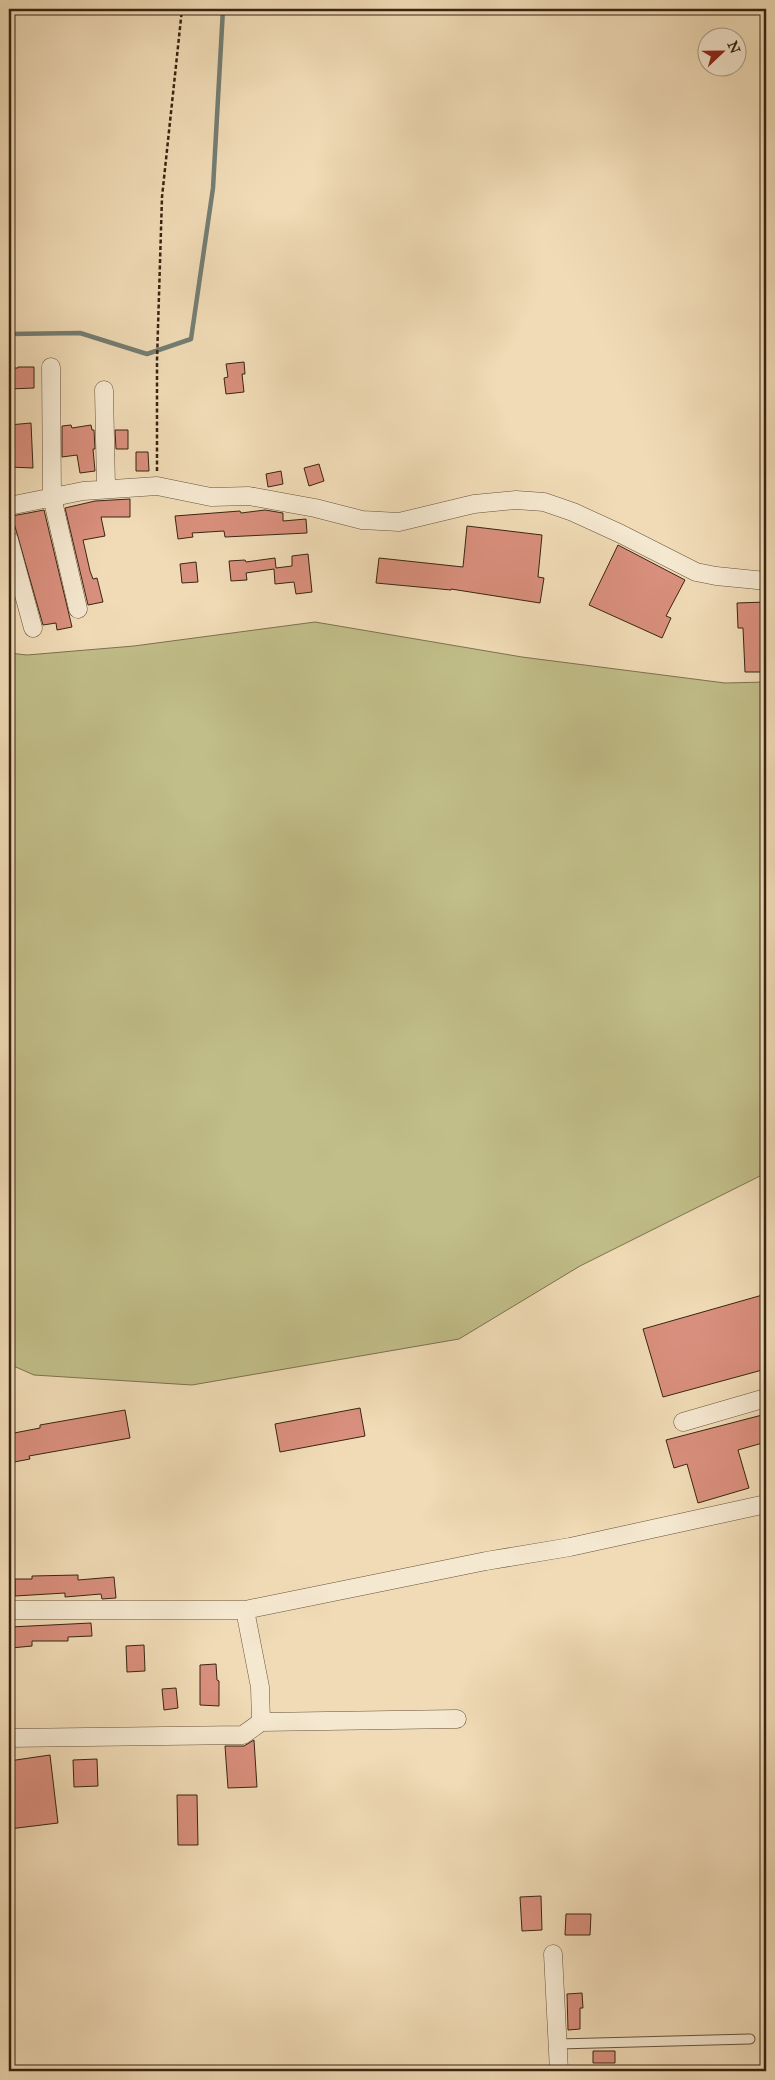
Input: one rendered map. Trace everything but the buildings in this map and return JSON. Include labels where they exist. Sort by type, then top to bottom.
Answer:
[{"type":"street","points":[[51,367],[52,498],[78,609]]},
{"type":"street","points":[[104,390],[106,488]]},
{"type":"street","points":[[9,506],[106,488],[157,486],[211,497],[249,496],[315,508],[362,520],[399,522],[474,504],[516,500],[544,502],[573,512],[621,534],[696,572],[766,581]]},
{"type":"street","points":[[9,540],[33,628]]},
{"type":"street","points":[[683,1422],[766,1398]]},
{"type":"street","points":[[9,1610],[245,1610],[486,1561],[570,1547],[766,1504]]},
{"type":"street","points":[[245,1610],[260,1687],[261,1722]]},
{"type":"street","points":[[9,1738],[243,1735],[261,1722],[457,1719]]},
{"type":"street","points":[[553,1954],[559,2071]]},
{"type":"lane","points":[[558,2044],[750,2039]]},
{"type":"path","points":[[157,486],[157,360],[162,197],[182,9]]},
{"type":"shaded area","points":[[315,622],[522,657],[725,683],[766,682],[766,1173],[580,1266],[459,1339],[192,1385],[34,1375],[9,1364],[9,653],[27,655],[134,646]]},
{"type":"waterway","points":[[9,334],[80,333],[147,354],[191,339],[213,188],[223,9]]}]
